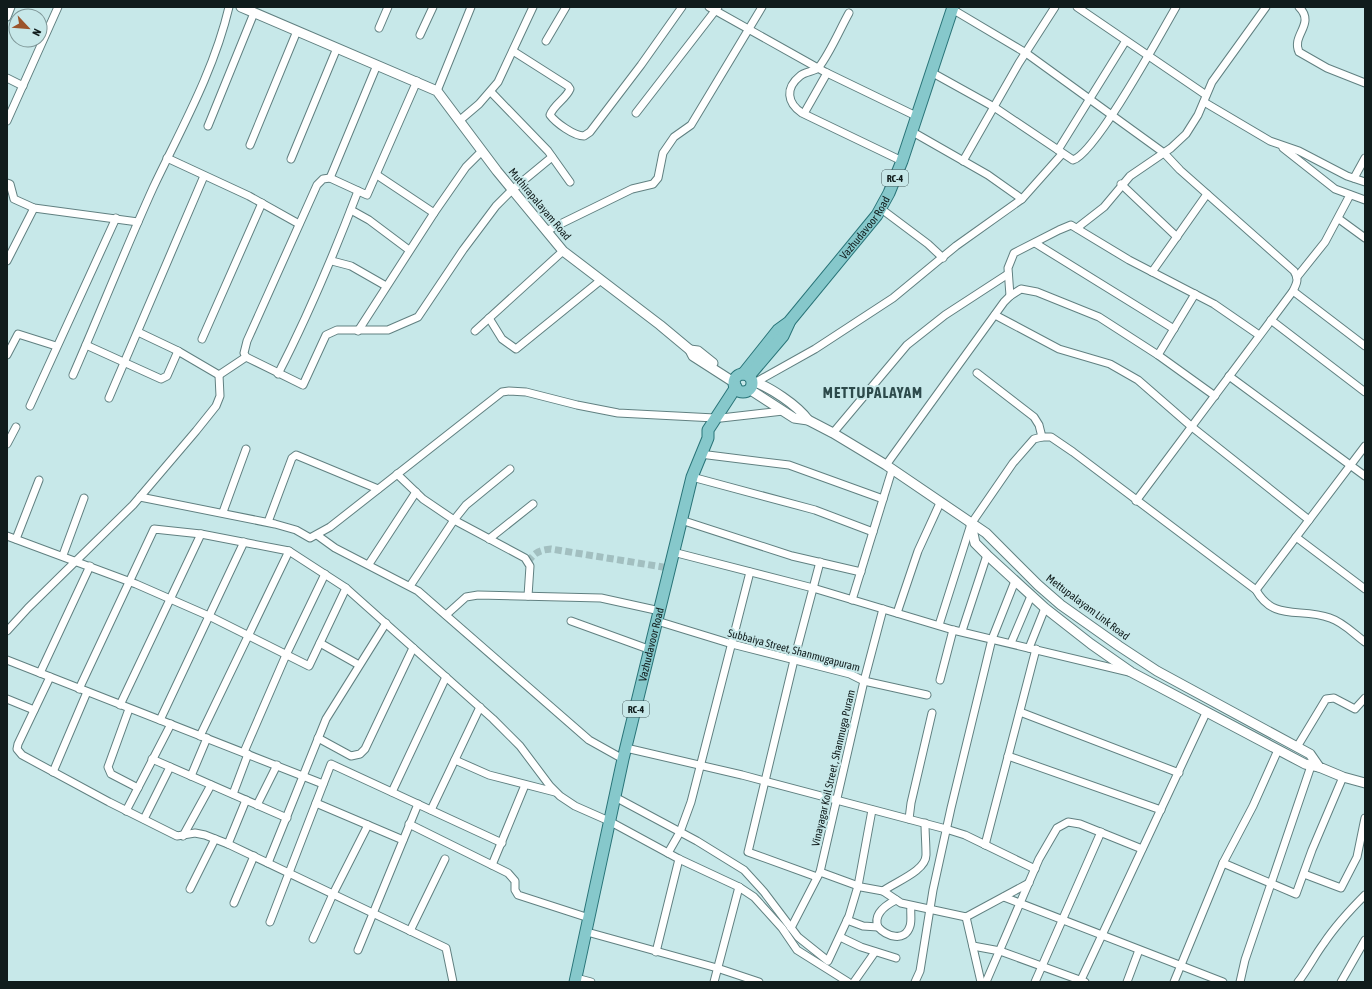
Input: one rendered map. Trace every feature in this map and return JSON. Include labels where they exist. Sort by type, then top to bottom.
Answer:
[{"type":"main road","name":"Vazhudavoor Road","points":[[575,980],[587,932],[609,821],[651,650],[673,552],[692,477],[700,454],[708,438],[714,432],[718,418],[744,382],[778,330],[789,322],[880,208],[889,193],[902,161],[953,8]]},
{"type":"street","points":[[7,17],[11,7]]},
{"type":"street","points":[[7,121],[58,7]]},
{"type":"street","points":[[73,375],[138,222],[167,158],[189,115],[222,37],[229,7]]},
{"type":"street","points":[[241,7],[437,91],[471,7]]},
{"type":"street","points":[[379,28],[388,7]]},
{"type":"street","points":[[420,35],[433,7]]},
{"type":"street","points":[[459,121],[491,92],[513,51],[532,7]]},
{"type":"street","points":[[546,41],[566,7]]},
{"type":"street","points":[[513,51],[568,86],[570,89],[568,93],[555,106],[550,115],[554,120],[574,133],[584,136],[590,132],[682,7]]},
{"type":"street","points":[[709,7],[717,9],[778,46],[827,73],[916,116]]},
{"type":"street","points":[[547,233],[632,190],[653,184],[658,178],[663,153],[674,137],[691,125],[762,7]]},
{"type":"street","points":[[963,161],[1026,53],[1055,7]]},
{"type":"street","points":[[1077,7],[1205,99],[1280,145],[1331,186],[1365,200]]},
{"type":"street","points":[[931,72],[994,107],[1044,138],[1070,159],[1079,157],[1112,115],[1176,7]]},
{"type":"street","points":[[1077,228],[1104,207],[1121,184],[1130,176],[1164,153],[1186,134],[1221,68],[1266,7]]},
{"type":"street","points":[[1299,7],[1305,15],[1305,23],[1298,40],[1297,48],[1299,52],[1327,68],[1365,83]]},
{"type":"street","points":[[953,8],[1026,53],[1164,153],[1207,194],[1289,266],[1297,277],[1297,284],[1293,291],[1136,501]]},
{"type":"street","points":[[636,112],[662,81],[686,47],[717,9]]},
{"type":"street","points":[[208,126],[254,13]]},
{"type":"street","points":[[849,13],[818,68],[800,76],[796,81],[789,95],[790,102],[794,108],[902,161]]},
{"type":"street","points":[[250,145],[298,31]]},
{"type":"street","points":[[744,382],[815,350],[893,298],[956,246],[1022,199],[1060,152],[1126,42]]},
{"type":"street","points":[[291,159],[337,48]]},
{"type":"street","points":[[330,178],[377,65]]},
{"type":"street","points":[[806,110],[827,73]]},
{"type":"street","points":[[7,78],[23,86]]},
{"type":"street","points":[[417,82],[367,195],[330,178],[323,179],[317,185],[247,341],[244,353],[246,357],[303,385],[326,335],[338,330],[388,330],[418,317],[463,250],[496,206],[512,190],[552,157]]},
{"type":"street","name":"Muthirapalayam Road","points":[[437,91],[512,190],[561,248],[690,350],[698,351],[744,382]]},
{"type":"street","points":[[491,92],[552,157],[570,182]]},
{"type":"street","points":[[911,131],[1000,183],[1022,199]]},
{"type":"street","points":[[1280,145],[1299,151],[1365,182]]},
{"type":"street","points":[[358,330],[434,213],[466,167],[482,151]]},
{"type":"street","points":[[167,158],[262,203],[299,224]]},
{"type":"street","points":[[1354,178],[1365,158]]},
{"type":"street","points":[[377,175],[434,213]]},
{"type":"street","points":[[110,398],[204,176]]},
{"type":"street","points":[[7,183],[10,184],[14,199],[34,208],[138,222]]},
{"type":"street","points":[[1121,184],[1177,237]]},
{"type":"street","points":[[278,374],[304,324],[332,261],[358,191]]},
{"type":"street","points":[[1152,272],[1207,194]]},
{"type":"street","points":[[1297,277],[1325,242],[1339,219],[1350,195]]},
{"type":"street","points":[[202,339],[262,203]]},
{"type":"street","points":[[7,261],[34,208]]},
{"type":"street","points":[[880,208],[928,244],[943,258]]},
{"type":"street","points":[[351,210],[369,220],[409,250]]},
{"type":"street","points":[[30,406],[56,346],[116,218]]},
{"type":"street","points":[[1339,219],[1365,238]]},
{"type":"street","points":[[1010,296],[1008,274],[1010,259],[1014,253],[1067,226],[1072,225],[1152,272],[1228,313],[1260,335]]},
{"type":"street","points":[[1034,242],[1174,329]]},
{"type":"street","points":[[475,331],[561,248]]},
{"type":"street","points":[[332,261],[351,266],[386,286]]},
{"type":"street","points":[[833,433],[907,345],[945,315],[1008,274]]},
{"type":"street","points":[[489,318],[502,339],[516,349],[601,280]]},
{"type":"street","points":[[852,600],[883,499],[889,468],[995,315],[1010,296],[1021,289],[1092,314],[1108,322],[1158,355],[1215,396]]},
{"type":"street","points":[[1293,291],[1365,346]]},
{"type":"street","points":[[1158,355],[1195,294]]},
{"type":"street","points":[[995,315],[1059,349],[1098,360],[1126,372],[1138,380],[1192,427],[1309,520]]},
{"type":"street","points":[[1271,320],[1365,392]]},
{"type":"street","points":[[138,332],[178,351],[219,376]]},
{"type":"street","points":[[7,355],[18,334],[56,346]]},
{"type":"street","points":[[86,345],[156,377],[164,379],[167,376],[178,351]]},
{"type":"street","points":[[219,376],[246,357]]},
{"type":"street","points":[[977,373],[1034,417],[1039,425],[1042,436]]},
{"type":"street","points":[[7,630],[140,497],[216,406],[220,396],[219,376]]},
{"type":"street","points":[[1229,376],[1365,476]]},
{"type":"street","points":[[744,382],[800,410],[808,420]]},
{"type":"street","name":"Mettupalayam Link Road","points":[[744,382],[794,418],[808,420],[833,433],[889,468],[986,533],[1038,585],[1061,605],[1119,646],[1157,670],[1310,754],[1315,766],[1343,777],[1365,783]]},
{"type":"street","points":[[140,497],[268,522],[296,530],[310,538],[317,535],[378,489],[502,392],[526,392],[577,405],[618,413],[718,418],[783,410]]},
{"type":"street","points":[[7,444],[16,428]]},
{"type":"street","points":[[939,625],[971,524],[1012,463],[1034,439],[1042,436],[1050,437],[1067,448],[1256,590],[1262,601],[1268,606],[1279,610],[1331,618],[1365,642]]},
{"type":"street","points":[[1256,590],[1365,446]]},
{"type":"street","points":[[223,512],[246,449]]},
{"type":"street","points":[[700,454],[789,465],[883,499]]},
{"type":"street","points":[[268,522],[292,458],[296,455],[378,489]]},
{"type":"street","points":[[410,586],[454,520],[466,505],[510,469]]},
{"type":"street","points":[[397,474],[416,492],[454,520],[525,558],[530,566],[528,596]]},
{"type":"street","points":[[692,477],[815,510],[873,532]]},
{"type":"street","points":[[16,539],[39,480]]},
{"type":"street","points":[[369,564],[416,492]]},
{"type":"street","points":[[63,555],[84,498]]},
{"type":"street","points":[[897,613],[918,551],[940,503]]},
{"type":"street","points":[[489,539],[533,504]]},
{"type":"street","points":[[681,520],[792,556],[861,572]]},
{"type":"street","points":[[971,524],[975,543],[1031,596],[1131,672],[1305,764],[1315,766],[1271,884],[1245,960],[1240,982]]},
{"type":"street","points":[[79,689],[154,529],[201,534],[288,551],[346,588],[480,707],[520,746],[556,792],[575,806],[609,821],[668,853],[739,887],[754,897],[782,928],[797,950],[848,982]]},
{"type":"street","points":[[120,705],[201,534]]},
{"type":"street","points":[[317,535],[332,546],[369,564],[418,591],[589,740],[625,754],[702,766],[838,799],[872,810],[946,829],[985,845],[1035,869]]},
{"type":"street","points":[[7,536],[63,555],[171,599],[209,616],[309,666],[346,588]]},
{"type":"street","points":[[1296,537],[1365,588]]},
{"type":"street","points":[[160,720],[244,542]]},
{"type":"street","points":[[191,776],[204,737],[288,551]]},
{"type":"street","points":[[673,552],[813,588],[953,630],[1131,672]]},
{"type":"street","points":[[962,632],[987,555]]},
{"type":"street","points":[[820,562],[794,660],[748,852],[880,892],[921,868],[926,855],[924,844],[925,823]]},
{"type":"street","points":[[40,673],[90,566]]},
{"type":"street","points":[[668,853],[680,832],[702,766],[750,572]]},
{"type":"street","points":[[233,794],[246,753],[286,655],[325,574]]},
{"type":"street","points":[[915,982],[920,970],[929,910],[946,829],[992,639],[1015,581]]},
{"type":"street","name":"Subbaiya Street, Shanmugapuram","points":[[446,615],[469,596],[601,598],[658,616],[732,644],[850,674],[864,680],[927,695]]},
{"type":"street","points":[[1011,643],[1031,596]]},
{"type":"street","points":[[985,845],[1020,712],[1032,648],[1045,608]]},
{"type":"street","name":"Vinayagar Koil Street , Shanmuga Puram","points":[[791,928],[819,874],[838,799],[864,680],[884,609]]},
{"type":"street","points":[[571,621],[651,650]]},
{"type":"street","points":[[268,863],[326,719],[358,665],[386,623]]},
{"type":"street","points":[[940,680],[953,630]]},
{"type":"street","points":[[320,643],[358,665]]},
{"type":"street","points":[[318,738],[351,756],[360,754],[364,749],[413,648]]},
{"type":"street","points":[[7,660],[323,784]]},
{"type":"street","points":[[50,677],[18,744],[17,749],[22,755],[126,811],[177,836],[195,833],[228,844],[446,948],[453,982]]},
{"type":"street","points":[[392,792],[446,678]]},
{"type":"street","points":[[53,772],[87,692]]},
{"type":"street","points":[[1298,747],[1326,699],[1334,698],[1354,708],[1365,698]]},
{"type":"street","points":[[7,699],[34,710]]},
{"type":"street","points":[[431,810],[480,707]]},
{"type":"street","points":[[129,709],[108,767],[111,774],[138,788]]},
{"type":"street","points":[[1020,712],[1179,773]]},
{"type":"street","points":[[973,946],[1000,950],[1082,982],[1206,712]]},
{"type":"street","points":[[909,819],[911,803],[932,713]]},
{"type":"street","points":[[126,811],[171,724]]},
{"type":"street","points":[[1174,982],[1223,863],[1256,800],[1278,750]]},
{"type":"street","points":[[1008,756],[1161,810]]},
{"type":"street","points":[[152,759],[287,818]]},
{"type":"street","points":[[455,760],[490,775],[556,792]]},
{"type":"street","points":[[270,922],[331,764],[502,843]]},
{"type":"street","points":[[257,805],[277,765]]},
{"type":"street","points":[[144,819],[170,767]]},
{"type":"street","points":[[1223,863],[1296,894],[1343,777]]},
{"type":"street","points":[[183,836],[211,785]]},
{"type":"street","points":[[492,865],[525,785]]},
{"type":"street","points":[[615,797],[680,832],[744,870],[764,892],[798,937],[828,961],[848,920],[858,886],[872,810]]},
{"type":"street","points":[[228,844],[246,800]]},
{"type":"street","points":[[316,802],[403,840]]},
{"type":"street","points":[[358,950],[418,804]]},
{"type":"street","points":[[1304,874],[1341,888],[1357,857],[1365,818]]},
{"type":"street","points":[[986,982],[1028,883],[1052,836],[1063,823],[1068,822],[1080,824],[1142,849]]},
{"type":"street","points":[[409,824],[508,873],[514,878],[515,890],[518,895],[589,918]]},
{"type":"street","points":[[313,939],[333,894],[368,825]]},
{"type":"street","points":[[1035,982],[1101,832]]},
{"type":"street","points":[[190,889],[215,839]]},
{"type":"street","points":[[234,903],[254,856]]},
{"type":"street","points":[[656,952],[679,858]]},
{"type":"street","points":[[410,931],[445,859]]},
{"type":"street","points":[[883,891],[896,900],[910,906],[966,917],[1028,883]]},
{"type":"street","points":[[714,982],[739,887]]},
{"type":"street","points":[[1298,982],[1339,923],[1365,895]]},
{"type":"street","points":[[1004,897],[1222,982]]},
{"type":"street","points":[[896,900],[882,909],[878,919],[878,927],[882,932],[892,936],[903,935],[910,926],[910,906]]},
{"type":"street","points":[[966,917],[981,982]]},
{"type":"street","points":[[848,920],[862,926],[878,927]]},
{"type":"street","points":[[587,932],[717,968],[759,982]]},
{"type":"street","points":[[840,937],[875,952],[896,958]]},
{"type":"street","points":[[1341,982],[1365,940]]},
{"type":"street","points":[[1127,982],[1139,950]]},
{"type":"street","points":[[854,982],[875,952]]},
{"type":"street","points":[[575,980],[591,982]]},
{"type":"tunnel","points":[[528,562],[538,552],[551,549],[669,568]]},
{"type":"district","name":"METTUPALAYAM","points":[[873,392]]}]
